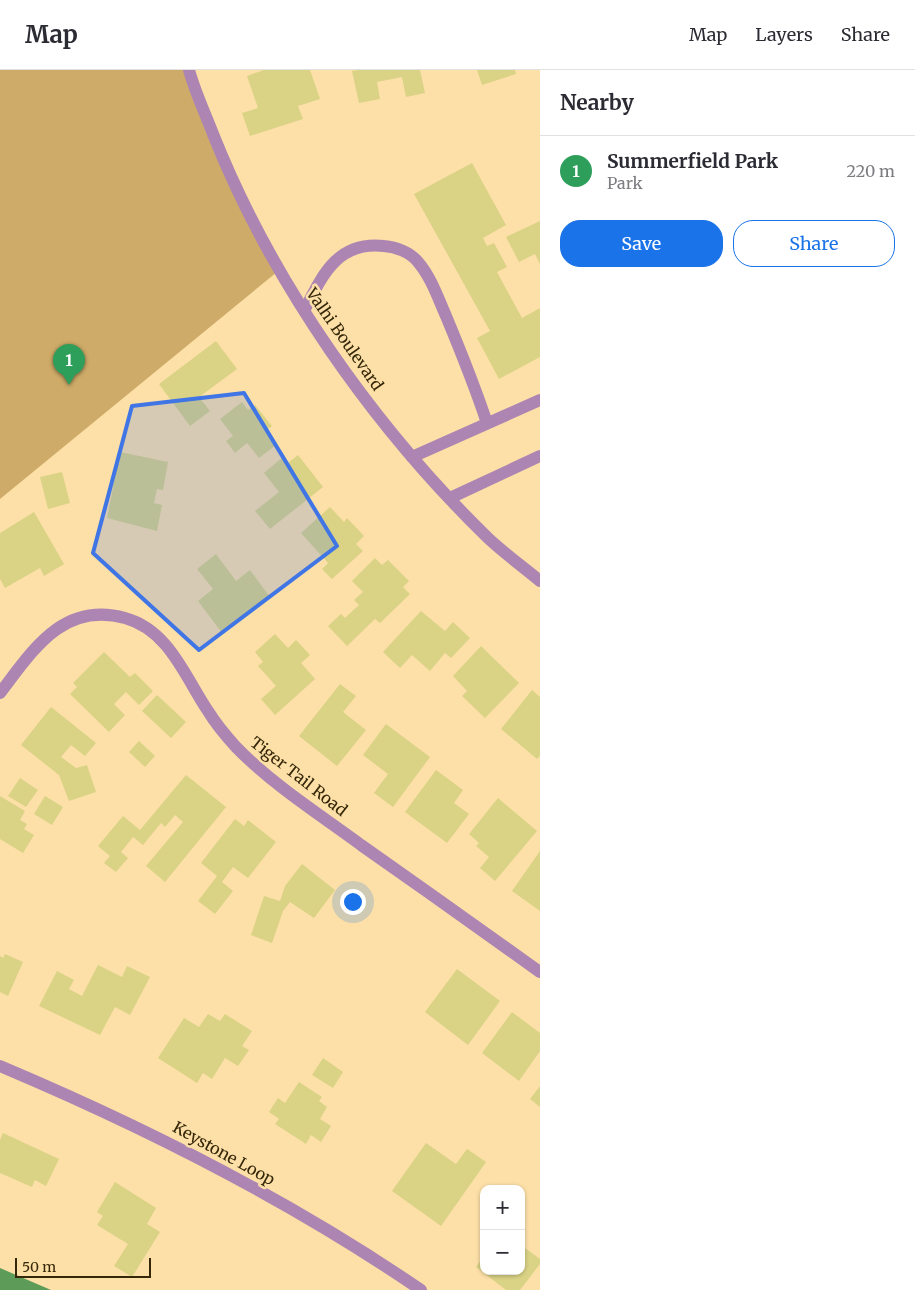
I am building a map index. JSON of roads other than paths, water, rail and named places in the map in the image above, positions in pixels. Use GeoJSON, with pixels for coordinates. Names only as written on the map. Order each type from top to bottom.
{"type":"FeatureCollection","features":[{"type":"Feature","properties":{"kind":"street","name":"Valhi Boulevard"},"geometry":{"type":"LineString","coordinates":[[189,70],[231,180],[280,271],[348,375],[412,457],[450,498],[489,538],[540,581]]}},
{"type":"Feature","properties":{"kind":"street"},"geometry":{"type":"LineString","coordinates":[[305,309],[324,273],[335,260],[352,249],[374,245],[396,247],[417,260],[426,273],[457,342],[471,375],[487,423]]}},
{"type":"Feature","properties":{"kind":"street"},"geometry":{"type":"LineString","coordinates":[[412,457],[540,400]]}},
{"type":"Feature","properties":{"kind":"street"},"geometry":{"type":"LineString","coordinates":[[450,498],[540,456]]}},
{"type":"Feature","properties":{"kind":"street","name":"Tiger Tail Road"},"geometry":{"type":"LineString","coordinates":[[0,693],[40,641],[71,619],[89,614],[106,614],[139,622],[162,640],[209,712],[249,760],[298,799],[540,972]]}},
{"type":"Feature","properties":{"kind":"street","name":"Keystone Loop"},"geometry":{"type":"LineString","coordinates":[[0,1066],[163,1139],[296,1211],[421,1290]]}},
{"type":"Feature","properties":{"kind":"place","name":"Summerfield Park"},"geometry":{"type":"Point","coordinates":[69,385]}}]}
